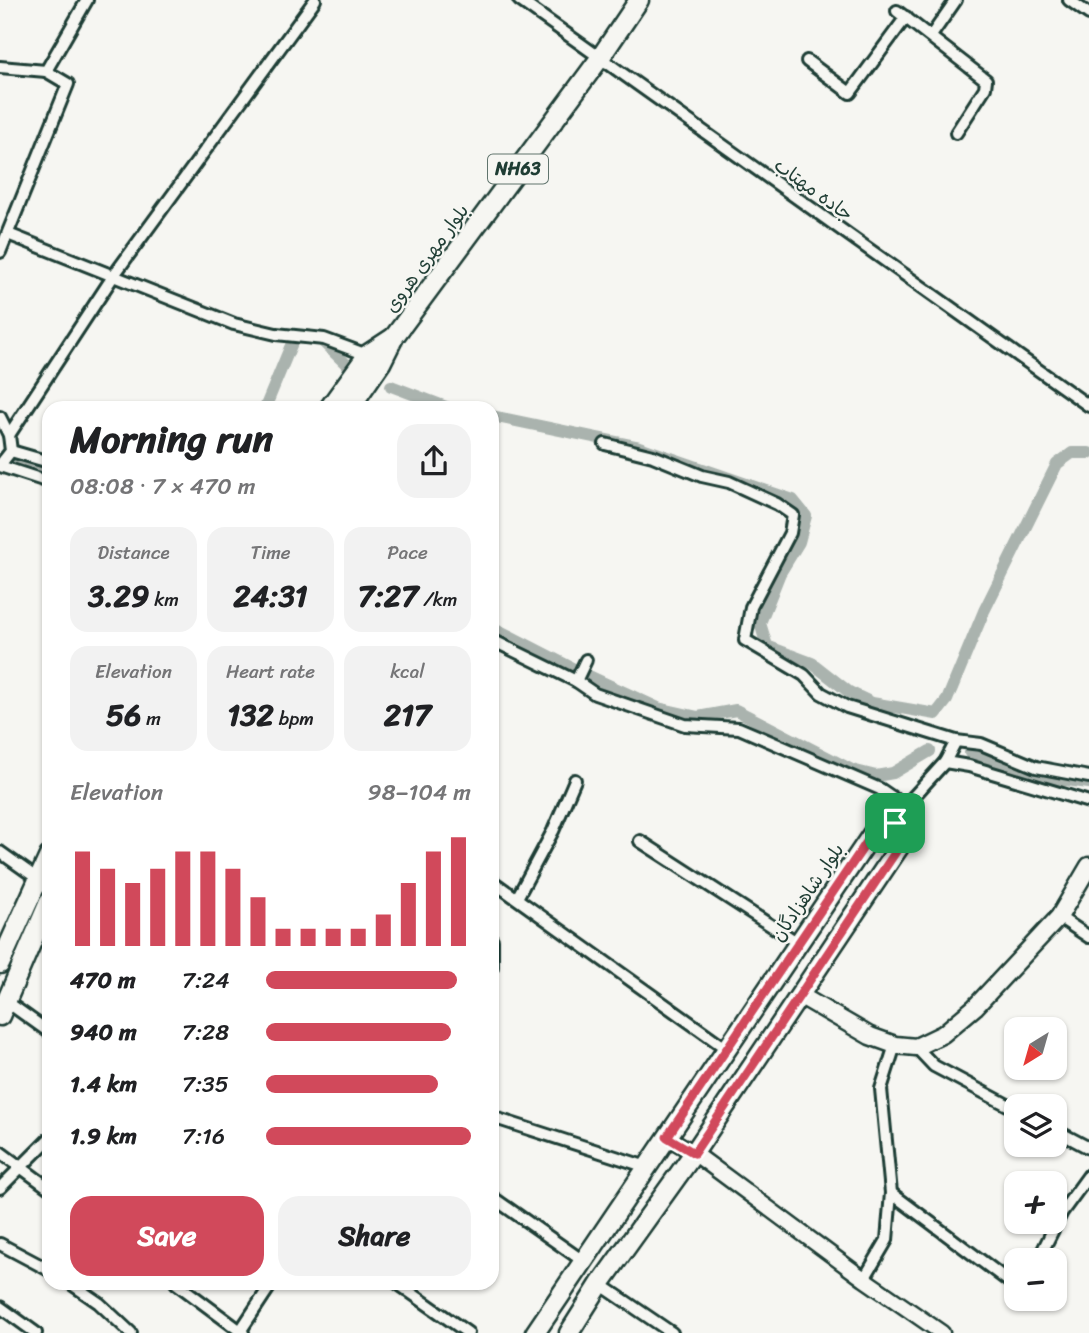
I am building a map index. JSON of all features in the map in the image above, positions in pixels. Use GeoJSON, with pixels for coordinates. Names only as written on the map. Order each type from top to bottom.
{"type":"FeatureCollection","features":[{"type":"Feature","properties":{"kind":"main road","name":"بلوار مهری هروی"},"geometry":{"type":"LineString","coordinates":[[335,401],[394,337],[600,58],[639,0]]}},
{"type":"Feature","properties":{"kind":"main road","name":"بلوار مهری هروی"},"geometry":{"type":"LineString","coordinates":[[353,401],[374,359]]}},
{"type":"Feature","properties":{"kind":"main road","name":"بلوار شاهزادگان"},"geometry":{"type":"LineString","coordinates":[[535,1333],[877,827],[886,821],[895,823]]}},
{"type":"Feature","properties":{"kind":"main road"},"geometry":{"type":"LineString","coordinates":[[569,1333],[600,1284],[694,1153],[801,996],[901,844],[902,831],[895,823]]}},
{"type":"Feature","properties":{"kind":"main road"},"geometry":{"type":"LineString","coordinates":[[801,996],[870,1036],[895,1045],[916,1047],[943,1034],[975,1007],[1059,917],[1089,866]]}},
{"type":"Feature","properties":{"kind":"main road"},"geometry":{"type":"LineString","coordinates":[[0,964],[42,871]]}},
{"type":"Feature","properties":{"kind":"main road"},"geometry":{"type":"LineString","coordinates":[[2,1005],[42,917]]}},
{"type":"Feature","properties":{"kind":"street"},"geometry":{"type":"LineString","coordinates":[[46,71],[86,0]]}},
{"type":"Feature","properties":{"kind":"street"},"geometry":{"type":"LineString","coordinates":[[9,435],[114,275],[315,0]]}},
{"type":"Feature","properties":{"kind":"street","name":"جاده مهتاب"},"geometry":{"type":"LineString","coordinates":[[519,0],[1089,407]]}},
{"type":"Feature","properties":{"kind":"street"},"geometry":{"type":"LineString","coordinates":[[931,36],[957,0]]}},
{"type":"Feature","properties":{"kind":"street"},"geometry":{"type":"LineString","coordinates":[[1069,0],[1089,14]]}},
{"type":"Feature","properties":{"kind":"street"},"geometry":{"type":"LineString","coordinates":[[807,61],[850,93],[902,14],[986,80],[985,88],[956,134]]}},
{"type":"Feature","properties":{"kind":"street"},"geometry":{"type":"LineString","coordinates":[[0,67],[46,71],[68,84],[0,252]]}},
{"type":"Feature","properties":{"kind":"street"},"geometry":{"type":"LineString","coordinates":[[8,234],[234,324],[276,334],[324,339],[374,359]]}},
{"type":"Feature","properties":{"kind":"street"},"geometry":{"type":"LineString","coordinates":[[0,417],[9,435],[10,451],[0,466],[42,480]]}},
{"type":"Feature","properties":{"kind":"street"},"geometry":{"type":"LineString","coordinates":[[606,444],[653,456],[702,477],[729,482],[777,504],[793,515],[790,533],[751,607],[745,640],[804,675],[821,692],[847,707],[956,741],[981,744],[1036,768],[1089,777]]}},
{"type":"Feature","properties":{"kind":"street"},"geometry":{"type":"LineString","coordinates":[[10,451],[42,460]]}},
{"type":"Feature","properties":{"kind":"street"},"geometry":{"type":"LineString","coordinates":[[499,643],[576,681],[595,694],[685,725],[739,728],[880,789],[905,806]]}},
{"type":"Feature","properties":{"kind":"street"},"geometry":{"type":"LineString","coordinates":[[576,681],[586,660]]}},
{"type":"Feature","properties":{"kind":"street"},"geometry":{"type":"LineString","coordinates":[[895,823],[905,806],[945,762],[956,741]]}},
{"type":"Feature","properties":{"kind":"street"},"geometry":{"type":"LineString","coordinates":[[945,762],[968,766],[1089,802]]}},
{"type":"Feature","properties":{"kind":"street"},"geometry":{"type":"LineString","coordinates":[[517,898],[553,831],[575,780]]}},
{"type":"Feature","properties":{"kind":"street"},"geometry":{"type":"LineString","coordinates":[[640,841],[798,943]]}},
{"type":"Feature","properties":{"kind":"street"},"geometry":{"type":"LineString","coordinates":[[0,852],[38,879]]}},
{"type":"Feature","properties":{"kind":"street"},"geometry":{"type":"LineString","coordinates":[[499,886],[727,1049]]}},
{"type":"Feature","properties":{"kind":"street"},"geometry":{"type":"LineString","coordinates":[[1059,917],[1089,937]]}},
{"type":"Feature","properties":{"kind":"street"},"geometry":{"type":"LineString","coordinates":[[2,1005],[42,1028]]}},
{"type":"Feature","properties":{"kind":"street"},"geometry":{"type":"LineString","coordinates":[[864,1279],[887,1240],[891,1194],[881,1089],[895,1045]]}},
{"type":"Feature","properties":{"kind":"street"},"geometry":{"type":"LineString","coordinates":[[916,1047],[934,1066],[1004,1103]]}},
{"type":"Feature","properties":{"kind":"street"},"geometry":{"type":"LineString","coordinates":[[499,1119],[647,1167]]}},
{"type":"Feature","properties":{"kind":"street"},"geometry":{"type":"LineString","coordinates":[[1067,1136],[1089,1148]]}},
{"type":"Feature","properties":{"kind":"street"},"geometry":{"type":"LineString","coordinates":[[667,1137],[694,1153],[864,1279],[942,1333]]}},
{"type":"Feature","properties":{"kind":"street"},"geometry":{"type":"LineString","coordinates":[[0,1188],[42,1146]]}},
{"type":"Feature","properties":{"kind":"street"},"geometry":{"type":"LineString","coordinates":[[0,1152],[42,1183]]}},
{"type":"Feature","properties":{"kind":"street"},"geometry":{"type":"LineString","coordinates":[[1044,1248],[1062,1212],[1089,1175]]}},
{"type":"Feature","properties":{"kind":"street"},"geometry":{"type":"LineString","coordinates":[[891,1194],[1004,1278]]}},
{"type":"Feature","properties":{"kind":"street"},"geometry":{"type":"LineString","coordinates":[[499,1202],[583,1261]]}},
{"type":"Feature","properties":{"kind":"street"},"geometry":{"type":"LineString","coordinates":[[0,1244],[42,1266]]}},
{"type":"Feature","properties":{"kind":"street"},"geometry":{"type":"LineString","coordinates":[[600,1284],[672,1333]]}},
{"type":"Feature","properties":{"kind":"street"},"geometry":{"type":"LineString","coordinates":[[81,1290],[131,1333]]}},
{"type":"Feature","properties":{"kind":"street"},"geometry":{"type":"LineString","coordinates":[[185,1290],[241,1332],[268,1290]]}},
{"type":"Feature","properties":{"kind":"street"},"geometry":{"type":"LineString","coordinates":[[407,1290],[468,1333]]}},
{"type":"Feature","properties":{"kind":"street"},"geometry":{"type":"LineString","coordinates":[[0,1307],[36,1333]]}},
{"type":"Feature","properties":{"kind":"waterway"},"geometry":{"type":"LineString","coordinates":[[268,401],[294,338],[321,340],[345,363]]}},
{"type":"Feature","properties":{"kind":"waterway"},"geometry":{"type":"LineString","coordinates":[[391,386],[431,401]]}},
{"type":"Feature","properties":{"kind":"waterway"},"geometry":{"type":"LineString","coordinates":[[499,417],[636,446],[793,500],[806,516],[799,542],[780,573],[760,623],[767,646],[812,663],[849,692],[872,703],[936,714],[947,700],[984,611],[1057,464],[1072,453],[1089,453]]}},
{"type":"Feature","properties":{"kind":"waterway"},"geometry":{"type":"LineString","coordinates":[[0,459],[16,467],[42,471]]}},
{"type":"Feature","properties":{"kind":"waterway"},"geometry":{"type":"LineString","coordinates":[[499,631],[658,708],[698,717],[736,710],[852,770],[876,776],[893,773],[930,751]]}},
{"type":"Feature","properties":{"kind":"waterway"},"geometry":{"type":"LineString","coordinates":[[970,753],[984,756],[1044,781],[1089,783]]}},
{"type":"Feature","properties":{"kind":"route"},"geometry":{"type":"LineString","coordinates":[[886,821],[895,823],[902,831],[901,844],[694,1153],[667,1137],[877,827],[886,821]]}}]}
